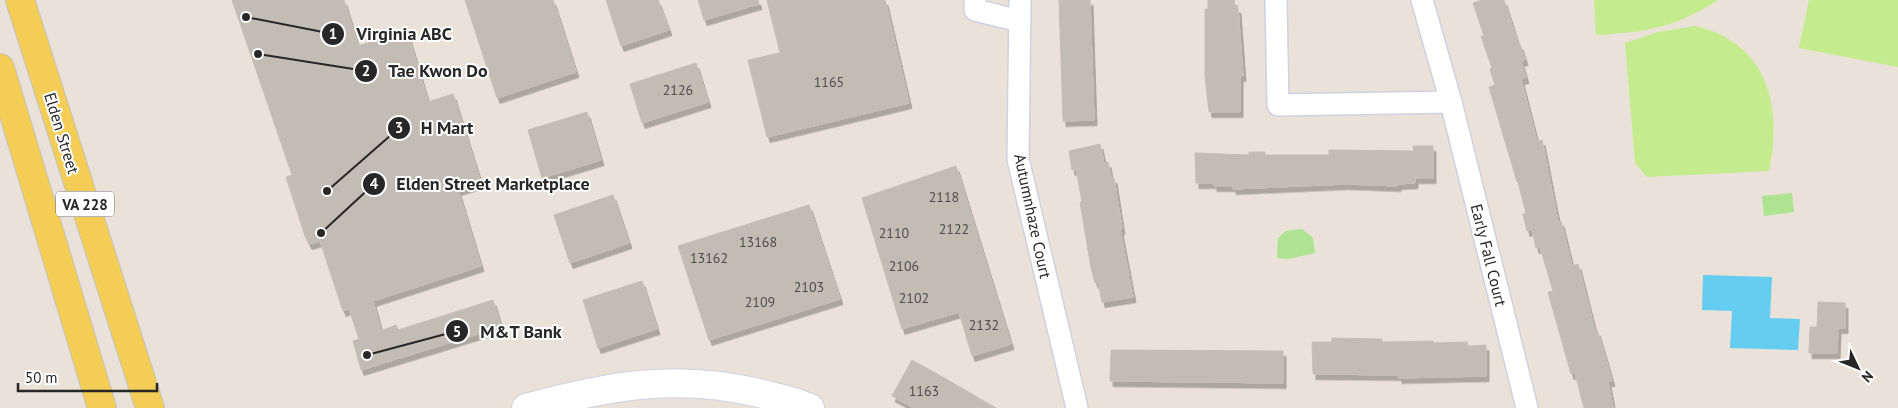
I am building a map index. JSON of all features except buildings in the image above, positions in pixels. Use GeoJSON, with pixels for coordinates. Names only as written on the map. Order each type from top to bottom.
{"type":"FeatureCollection","features":[{"type":"Feature","properties":{"kind":"main road","name":"Elden Street"},"geometry":{"type":"LineString","coordinates":[[20,0],[150,408]]}},
{"type":"Feature","properties":{"kind":"main road","name":"VA 228"},"geometry":{"type":"LineString","coordinates":[[0,68],[102,408]]}},
{"type":"Feature","properties":{"kind":"main road"},"geometry":{"type":"LineString","coordinates":[[526,408],[605,388],[639,383],[672,382],[742,389],[810,408]]}},
{"type":"Feature","properties":{"kind":"street"},"geometry":{"type":"LineString","coordinates":[[975,0],[975,10],[1020,21]]}},
{"type":"Feature","properties":{"kind":"street","name":"Autumnhaze Court"},"geometry":{"type":"LineString","coordinates":[[1020,0],[1018,159],[1077,408]]}},
{"type":"Feature","properties":{"kind":"street"},"geometry":{"type":"LineString","coordinates":[[1276,0],[1278,106],[1450,102]]}},
{"type":"Feature","properties":{"kind":"street","name":"Early Fall Court"},"geometry":{"type":"LineString","coordinates":[[1422,0],[1528,408]]}},
{"type":"Feature","properties":{"kind":"green space"},"geometry":{"type":"Polygon","coordinates":[[[1594,0],[1718,0],[1674,23],[1645,30],[1596,35],[1594,0]]]}},
{"type":"Feature","properties":{"kind":"green space"},"geometry":{"type":"Polygon","coordinates":[[[1809,0],[1898,0],[1898,67],[1799,48],[1809,0]]]}},
{"type":"Feature","properties":{"kind":"green space"},"geometry":{"type":"Polygon","coordinates":[[[1695,26],[1719,34],[1739,46],[1754,62],[1764,80],[1771,101],[1773,123],[1773,147],[1769,171],[1647,177],[1635,163],[1625,43],[1658,32],[1695,26]]]}},
{"type":"Feature","properties":{"kind":"green space"},"geometry":{"type":"Polygon","coordinates":[[[1792,193],[1794,212],[1764,216],[1762,196],[1792,193]]]}},
{"type":"Feature","properties":{"kind":"green space"},"geometry":{"type":"Polygon","coordinates":[[[1302,229],[1313,238],[1315,253],[1288,259],[1277,258],[1278,238],[1286,231],[1302,229]]]}},
{"type":"Feature","properties":{"kind":"water"},"geometry":{"type":"Polygon","coordinates":[[[1703,275],[1772,277],[1770,318],[1800,319],[1798,350],[1730,348],[1732,311],[1702,310],[1703,275]]]}},
{"type":"Feature","properties":{"kind":"place","name":"Virginia ABC"},"geometry":{"type":"Point","coordinates":[246,17]}},
{"type":"Feature","properties":{"kind":"place","name":"Tae Kwon Do"},"geometry":{"type":"Point","coordinates":[258,54]}},
{"type":"Feature","properties":{"kind":"place","name":"H Mart"},"geometry":{"type":"Point","coordinates":[327,191]}},
{"type":"Feature","properties":{"kind":"place","name":"Elden Street Marketplace"},"geometry":{"type":"Point","coordinates":[321,233]}},
{"type":"Feature","properties":{"kind":"place","name":"M&T Bank"},"geometry":{"type":"Point","coordinates":[367,355]}}]}
